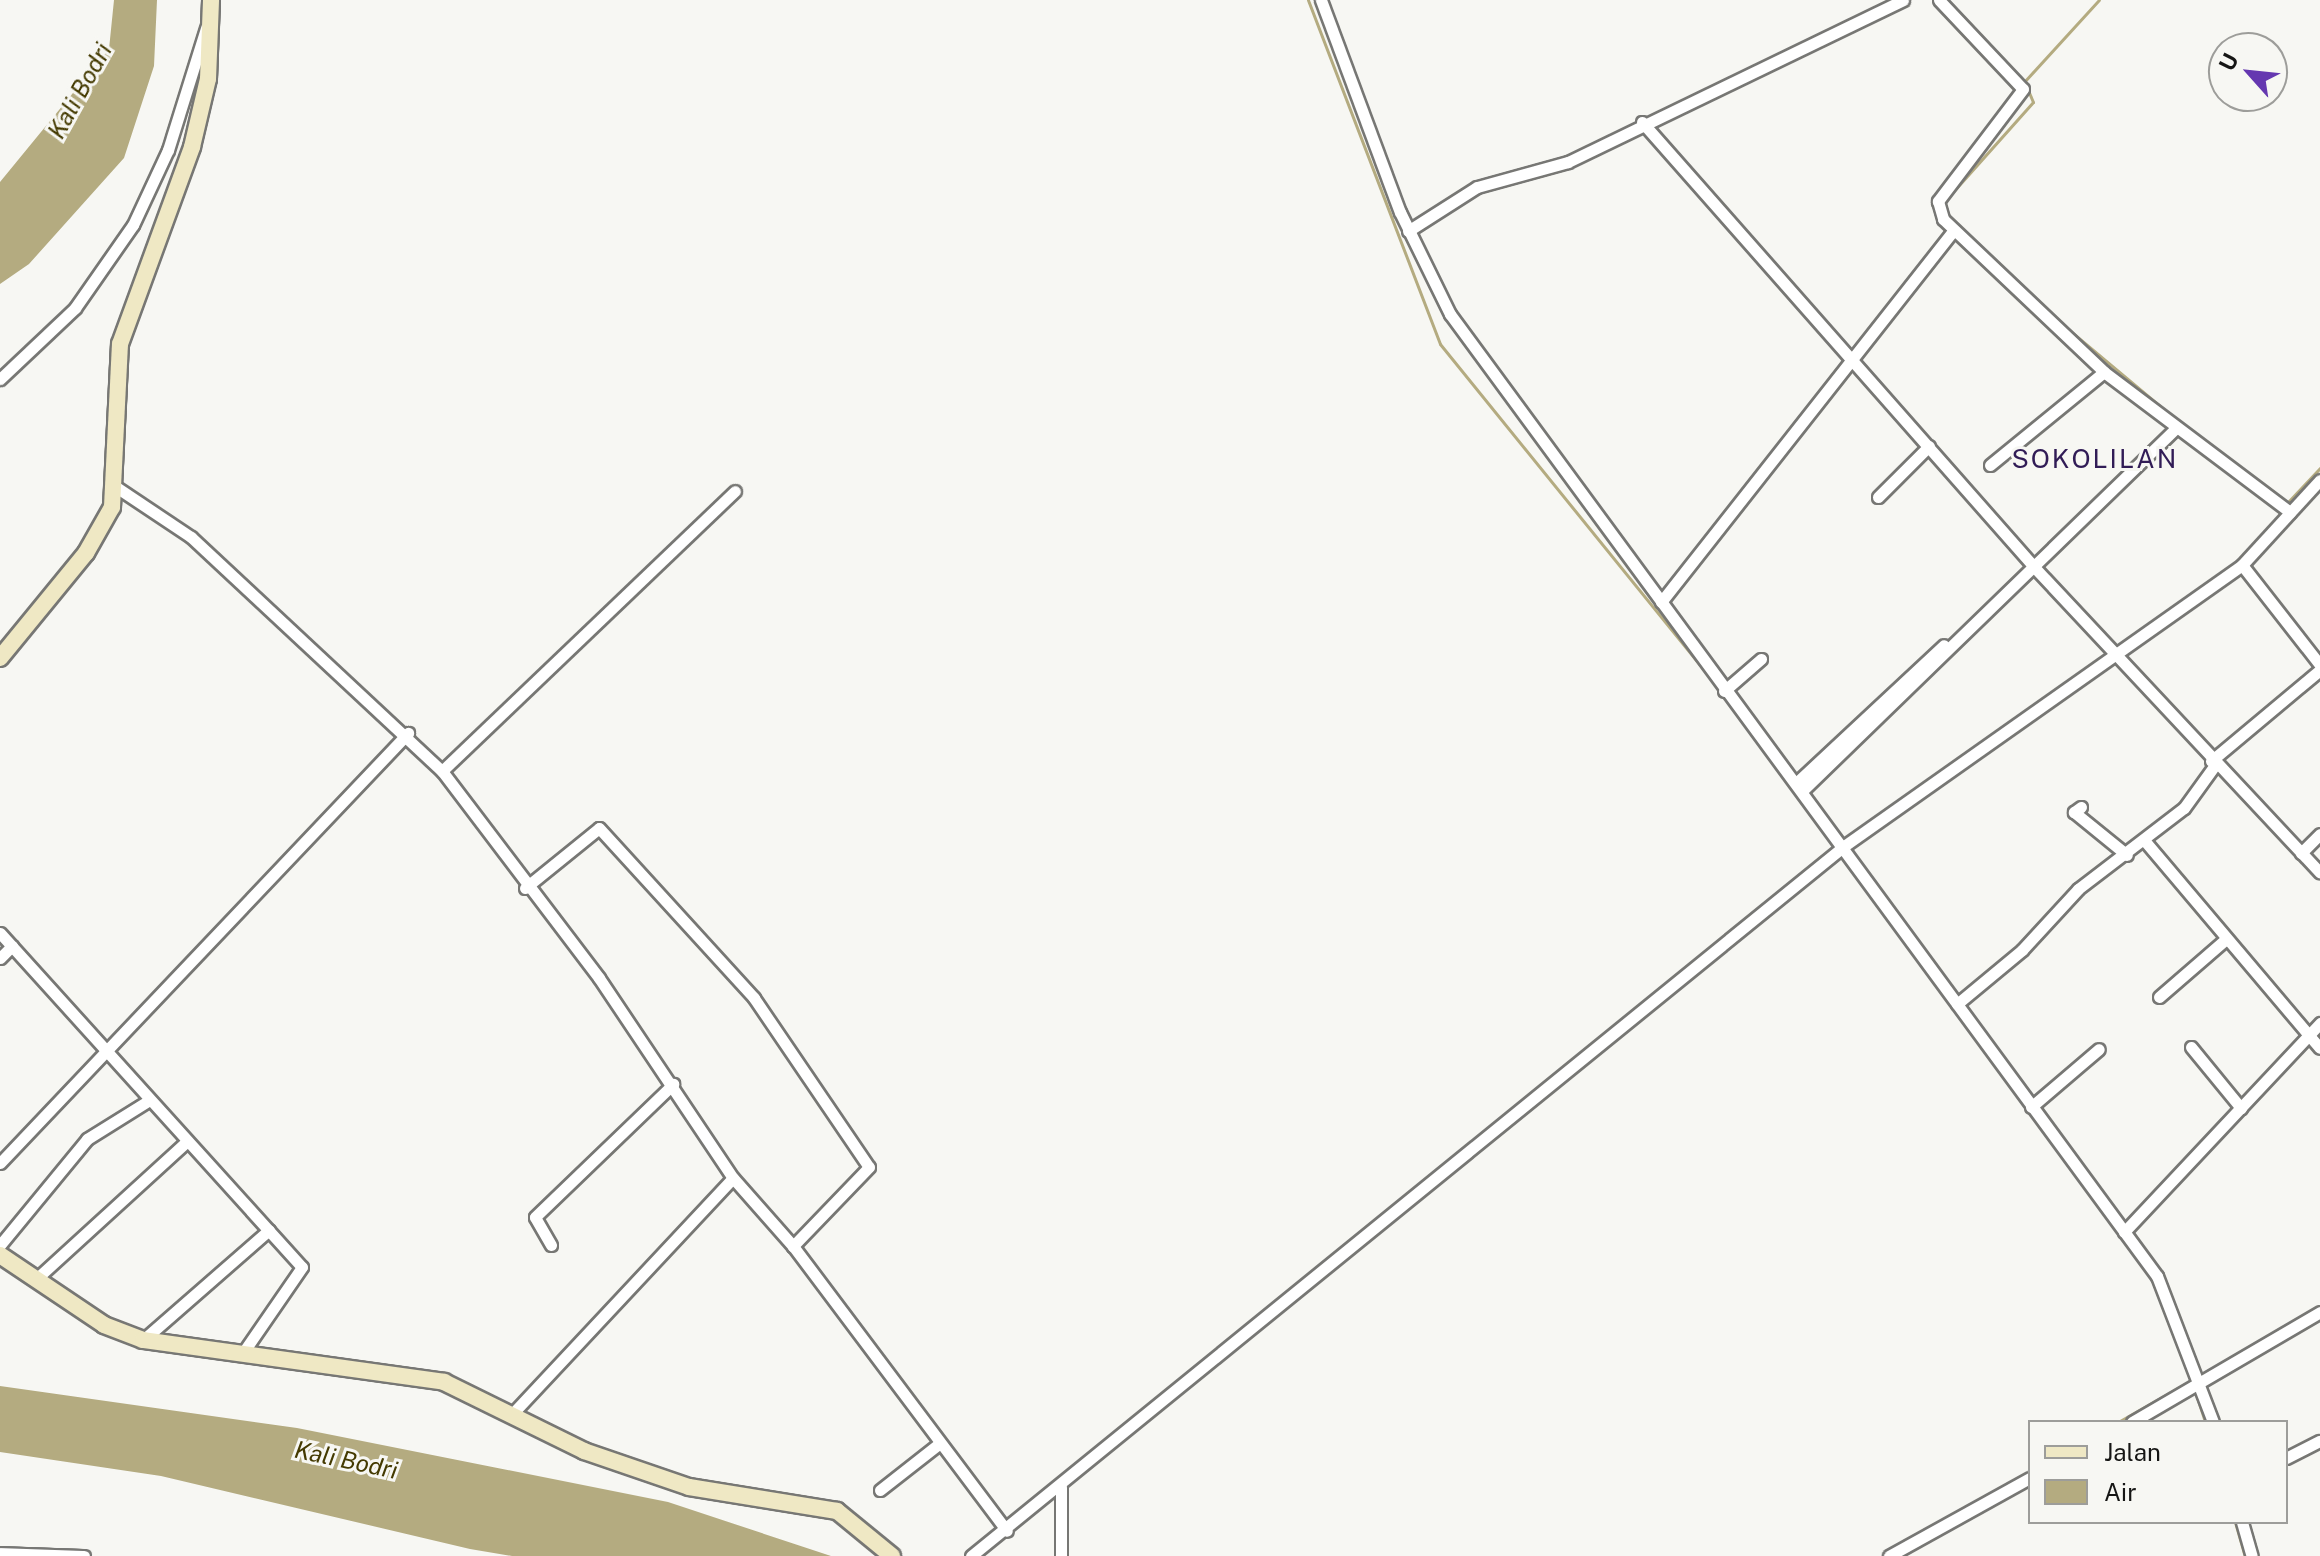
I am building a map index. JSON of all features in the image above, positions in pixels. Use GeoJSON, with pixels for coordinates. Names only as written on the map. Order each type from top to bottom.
{"type":"FeatureCollection","features":[{"type":"Feature","properties":{"kind":"street"},"geometry":{"type":"LineString","coordinates":[[1321,0],[1408,231],[1485,370],[1799,787],[1835,855],[1957,1004],[2157,1276],[2212,1420]]}},
{"type":"Feature","properties":{"kind":"street"},"geometry":{"type":"LineString","coordinates":[[1408,231],[1477,187],[1568,162],[1642,122],[1903,0]]}},
{"type":"Feature","properties":{"kind":"street"},"geometry":{"type":"LineString","coordinates":[[1939,0],[2023,89],[1938,201],[1953,231],[2104,372],[2290,512]]}},
{"type":"Feature","properties":{"kind":"street"},"geometry":{"type":"LineString","coordinates":[[0,379],[75,308],[133,225],[168,150],[212,4]]}},
{"type":"Feature","properties":{"kind":"street"},"geometry":{"type":"LineString","coordinates":[[0,658],[86,553],[116,487],[120,344],[192,147],[212,4]]}},
{"type":"Feature","properties":{"kind":"street"},"geometry":{"type":"LineString","coordinates":[[1642,122],[1852,353],[2033,566],[2213,763],[2320,873]]}},
{"type":"Feature","properties":{"kind":"street"},"geometry":{"type":"LineString","coordinates":[[1661,602],[1852,353],[1953,231]]}},
{"type":"Feature","properties":{"kind":"street"},"geometry":{"type":"LineString","coordinates":[[1990,465],[2104,372]]}},
{"type":"Feature","properties":{"kind":"street"},"geometry":{"type":"LineString","coordinates":[[1799,787],[2033,566],[2173,426]]}},
{"type":"Feature","properties":{"kind":"street"},"geometry":{"type":"LineString","coordinates":[[1878,497],[1929,446]]}},
{"type":"Feature","properties":{"kind":"street"},"geometry":{"type":"LineString","coordinates":[[971,1556],[1007,1531],[1835,855],[2117,659],[2242,565],[2320,480]]}},
{"type":"Feature","properties":{"kind":"street"},"geometry":{"type":"LineString","coordinates":[[116,487],[173,521],[408,733],[442,771],[525,888],[673,1084],[733,1178],[793,1246],[1007,1531]]}},
{"type":"Feature","properties":{"kind":"street"},"geometry":{"type":"LineString","coordinates":[[442,771],[735,491]]}},
{"type":"Feature","properties":{"kind":"street"},"geometry":{"type":"LineString","coordinates":[[1957,1004],[2022,950],[2078,889],[2127,855],[2184,808],[2213,763],[2320,667],[2242,565]]}},
{"type":"Feature","properties":{"kind":"street"},"geometry":{"type":"LineString","coordinates":[[1724,691],[1761,659]]}},
{"type":"Feature","properties":{"kind":"street"},"geometry":{"type":"LineString","coordinates":[[0,1163],[408,733]]}},
{"type":"Feature","properties":{"kind":"street"},"geometry":{"type":"LineString","coordinates":[[2081,807],[2074,812],[2127,855]]}},
{"type":"Feature","properties":{"kind":"street"},"geometry":{"type":"LineString","coordinates":[[525,888],[599,828],[754,998],[869,1167],[793,1246]]}},
{"type":"Feature","properties":{"kind":"street"},"geometry":{"type":"LineString","coordinates":[[2301,853],[2320,834]]}},
{"type":"Feature","properties":{"kind":"street"},"geometry":{"type":"LineString","coordinates":[[2144,840],[2320,1048]]}},
{"type":"Feature","properties":{"kind":"street"},"geometry":{"type":"LineString","coordinates":[[0,933],[148,1101],[269,1230],[302,1271],[242,1354]]}},
{"type":"Feature","properties":{"kind":"street"},"geometry":{"type":"LineString","coordinates":[[2159,997],[2226,939]]}},
{"type":"Feature","properties":{"kind":"street"},"geometry":{"type":"LineString","coordinates":[[0,958],[12,946]]}},
{"type":"Feature","properties":{"kind":"street"},"geometry":{"type":"LineString","coordinates":[[2124,1232],[2320,1023]]}},
{"type":"Feature","properties":{"kind":"street"},"geometry":{"type":"LineString","coordinates":[[2191,1047],[2241,1108]]}},
{"type":"Feature","properties":{"kind":"street"},"geometry":{"type":"LineString","coordinates":[[2031,1107],[2099,1049]]}},
{"type":"Feature","properties":{"kind":"street"},"geometry":{"type":"LineString","coordinates":[[551,1245],[535,1217],[673,1084]]}},
{"type":"Feature","properties":{"kind":"street"},"geometry":{"type":"LineString","coordinates":[[0,1245],[87,1139],[148,1101]]}},
{"type":"Feature","properties":{"kind":"street"},"geometry":{"type":"LineString","coordinates":[[35,1280],[187,1141]]}},
{"type":"Feature","properties":{"kind":"street"},"geometry":{"type":"LineString","coordinates":[[514,1412],[733,1178]]}},
{"type":"Feature","properties":{"kind":"street"},"geometry":{"type":"LineString","coordinates":[[143,1340],[269,1230]]}},
{"type":"Feature","properties":{"kind":"street"},"geometry":{"type":"LineString","coordinates":[[0,1255],[104,1325],[143,1340],[407,1371],[514,1412],[584,1451],[689,1487],[837,1511],[892,1556]]}},
{"type":"Feature","properties":{"kind":"street"},"geometry":{"type":"LineString","coordinates":[[2136,1420],[2198,1388],[2320,1312]]}},
{"type":"Feature","properties":{"kind":"street"},"geometry":{"type":"LineString","coordinates":[[2288,1457],[2320,1441]]}},
{"type":"Feature","properties":{"kind":"street"},"geometry":{"type":"LineString","coordinates":[[880,1490],[940,1443]]}},
{"type":"Feature","properties":{"kind":"street"},"geometry":{"type":"LineString","coordinates":[[1889,1556],[2028,1479]]}},
{"type":"Feature","properties":{"kind":"street"},"geometry":{"type":"LineString","coordinates":[[1061,1487],[1061,1556]]}},
{"type":"Feature","properties":{"kind":"street"},"geometry":{"type":"LineString","coordinates":[[2243,1524],[2252,1556]]}},
{"type":"Feature","properties":{"kind":"street"},"geometry":{"type":"LineString","coordinates":[[0,1553],[84,1556]]}},
{"type":"Feature","properties":{"kind":"water","name":"Kali Bodri"},"geometry":{"type":"Polygon","coordinates":[[[114,0],[157,0],[154,66],[124,158],[29,264],[0,284],[0,182],[109,49],[114,0]]]}},
{"type":"Feature","properties":{"kind":"water","name":"Kali Bodri"},"geometry":{"type":"Polygon","coordinates":[[[0,1386],[297,1428],[668,1502],[831,1556],[512,1556],[470,1549],[161,1476],[0,1452],[0,1386]]]}},
{"type":"Feature","properties":{"kind":"waterway"},"geometry":{"type":"LineString","coordinates":[[1308,0],[1440,344],[1715,684]]}},
{"type":"Feature","properties":{"kind":"waterway"},"geometry":{"type":"LineString","coordinates":[[2024,82],[2099,0]]}},
{"type":"Feature","properties":{"kind":"waterway"},"geometry":{"type":"LineString","coordinates":[[2011,68],[2025,83]]}},
{"type":"Feature","properties":{"kind":"waterway"},"geometry":{"type":"LineString","coordinates":[[1943,203],[2033,102],[2028,90]]}},
{"type":"Feature","properties":{"kind":"waterway"},"geometry":{"type":"LineString","coordinates":[[2057,320],[2172,416]]}},
{"type":"Feature","properties":{"kind":"waterway"},"geometry":{"type":"LineString","coordinates":[[2178,421],[2202,439]]}},
{"type":"Feature","properties":{"kind":"waterway"},"geometry":{"type":"LineString","coordinates":[[2287,503],[2320,468]]}},
{"type":"Feature","properties":{"kind":"waterway"},"geometry":{"type":"LineString","coordinates":[[2122,1420],[2192,1380]]}},
{"type":"Feature","properties":{"kind":"waterway"},"geometry":{"type":"LineString","coordinates":[[2195,1391],[2204,1420]]}},
{"type":"Feature","properties":{"kind":"waterway"},"geometry":{"type":"LineString","coordinates":[[2236,1524],[2245,1556]]}},
{"type":"Feature","properties":{"kind":"district","name":"SOKOLILAN"},"geometry":{"type":"Point","coordinates":[2095,459]}}]}
